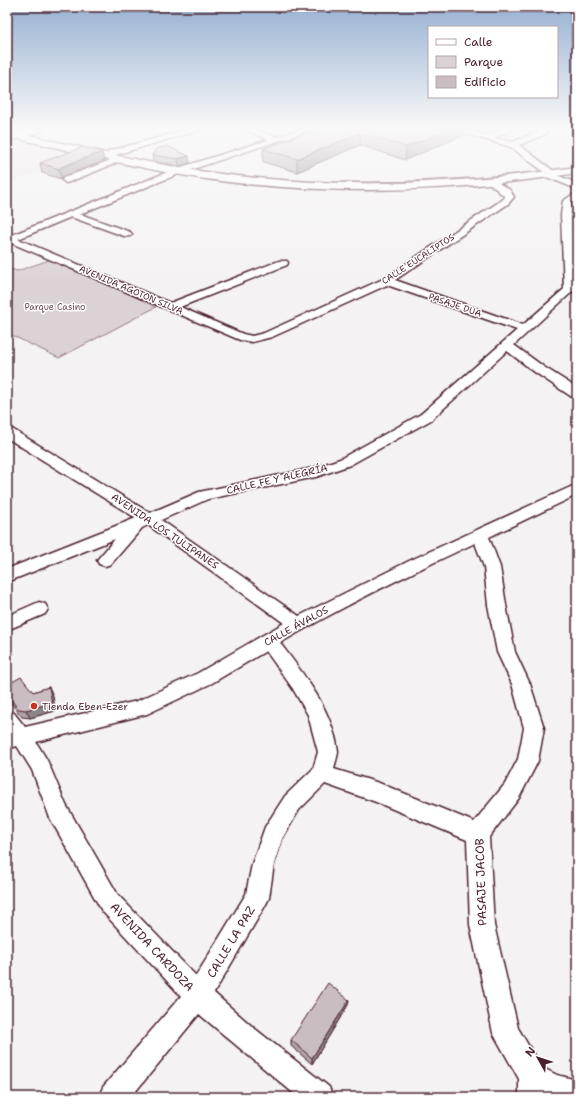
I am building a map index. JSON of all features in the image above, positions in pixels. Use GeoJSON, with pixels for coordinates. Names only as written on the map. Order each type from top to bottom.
{"type":"FeatureCollection","features":[{"type":"Feature","properties":{"kind":"main road"},"geometry":{"type":"LineString","coordinates":[[248,181],[333,187],[406,187],[503,181]]}},
{"type":"Feature","properties":{"kind":"street"},"geometry":{"type":"LineString","coordinates":[[8,240],[155,181]]}},
{"type":"Feature","properties":{"kind":"street"},"geometry":{"type":"LineString","coordinates":[[565,181],[577,186]]}},
{"type":"Feature","properties":{"kind":"street","name":"CALLE EUCALIPTOS"},"geometry":{"type":"LineString","coordinates":[[252,339],[268,335],[387,281],[505,202],[510,197],[507,192],[492,182]]}},
{"type":"Feature","properties":{"kind":"street","name":"CALLE FE Y ALEGRÍA"},"geometry":{"type":"LineString","coordinates":[[7,576],[204,495],[316,472],[345,462],[426,417],[508,346],[524,329],[573,291],[566,215],[567,201],[577,195]]}},
{"type":"Feature","properties":{"kind":"street"},"geometry":{"type":"LineString","coordinates":[[71,214],[127,234]]}},
{"type":"Feature","properties":{"kind":"street"},"geometry":{"type":"LineString","coordinates":[[566,215],[577,216]]}},
{"type":"Feature","properties":{"kind":"street","name":"AVENIDA AGOTON SILVA"},"geometry":{"type":"LineString","coordinates":[[8,240],[240,337],[252,339]]}},
{"type":"Feature","properties":{"kind":"street"},"geometry":{"type":"LineString","coordinates":[[171,307],[283,263]]}},
{"type":"Feature","properties":{"kind":"street","name":"PASAJE DUA"},"geometry":{"type":"LineString","coordinates":[[387,281],[524,329]]}},
{"type":"Feature","properties":{"kind":"street"},"geometry":{"type":"LineString","coordinates":[[508,346],[540,370],[577,394]]}},
{"type":"Feature","properties":{"kind":"street","name":"AVENIDA LOS TULIPANES"},"geometry":{"type":"LineString","coordinates":[[7,432],[298,624]]}},
{"type":"Feature","properties":{"kind":"street","name":"CALLE ÁVALOS"},"geometry":{"type":"LineString","coordinates":[[14,738],[140,708],[205,678],[298,624],[480,534],[577,489]]}},
{"type":"Feature","properties":{"kind":"street"},"geometry":{"type":"LineString","coordinates":[[105,560],[143,521]]}},
{"type":"Feature","properties":{"kind":"street","name":"PASAJE JACOB"},"geometry":{"type":"LineString","coordinates":[[480,534],[492,567],[497,606],[506,652],[521,684],[534,728],[528,761],[512,791],[478,834],[482,925],[496,991],[506,1033],[532,1086]]}},
{"type":"Feature","properties":{"kind":"street"},"geometry":{"type":"LineString","coordinates":[[7,623],[39,608]]}},
{"type":"Feature","properties":{"kind":"street"},"geometry":{"type":"LineString","coordinates":[[268,641],[300,684],[317,713],[328,752],[330,777],[379,793],[478,834]]}},
{"type":"Feature","properties":{"kind":"street","name":"AVENIDA CARDOZA"},"geometry":{"type":"LineString","coordinates":[[7,719],[14,738],[40,766],[58,811],[110,903],[198,996],[318,1097]]}},
{"type":"Feature","properties":{"kind":"street","name":"CALLE LA PAZ"},"geometry":{"type":"LineString","coordinates":[[113,1097],[198,996],[257,898],[263,864],[273,834],[292,803],[330,777]]}},
{"type":"Feature","properties":{"kind":"street"},"geometry":{"type":"LineString","coordinates":[[532,1086],[553,1087],[577,1094]]}},
{"type":"Feature","properties":{"kind":"green space","name":"Parque Casino"},"geometry":{"type":"Polygon","coordinates":[[[55,258],[156,307],[59,358],[7,333],[7,268],[17,271],[55,258]]]}},
{"type":"Feature","properties":{"kind":"building","name":"Tienda Eben-Ezer"},"geometry":{"type":"Polygon","coordinates":[[[21,677],[33,692],[49,687],[52,703],[26,710],[18,709],[7,694],[7,685],[21,677]]]}},
{"type":"Feature","properties":{"kind":"building"},"geometry":{"type":"Polygon","coordinates":[[[328,983],[349,1000],[312,1058],[291,1040],[328,983]]]}},
{"type":"Feature","properties":{"kind":"place","name":"Tienda Eben-Ezer"},"geometry":{"type":"Point","coordinates":[34,706]}}]}
